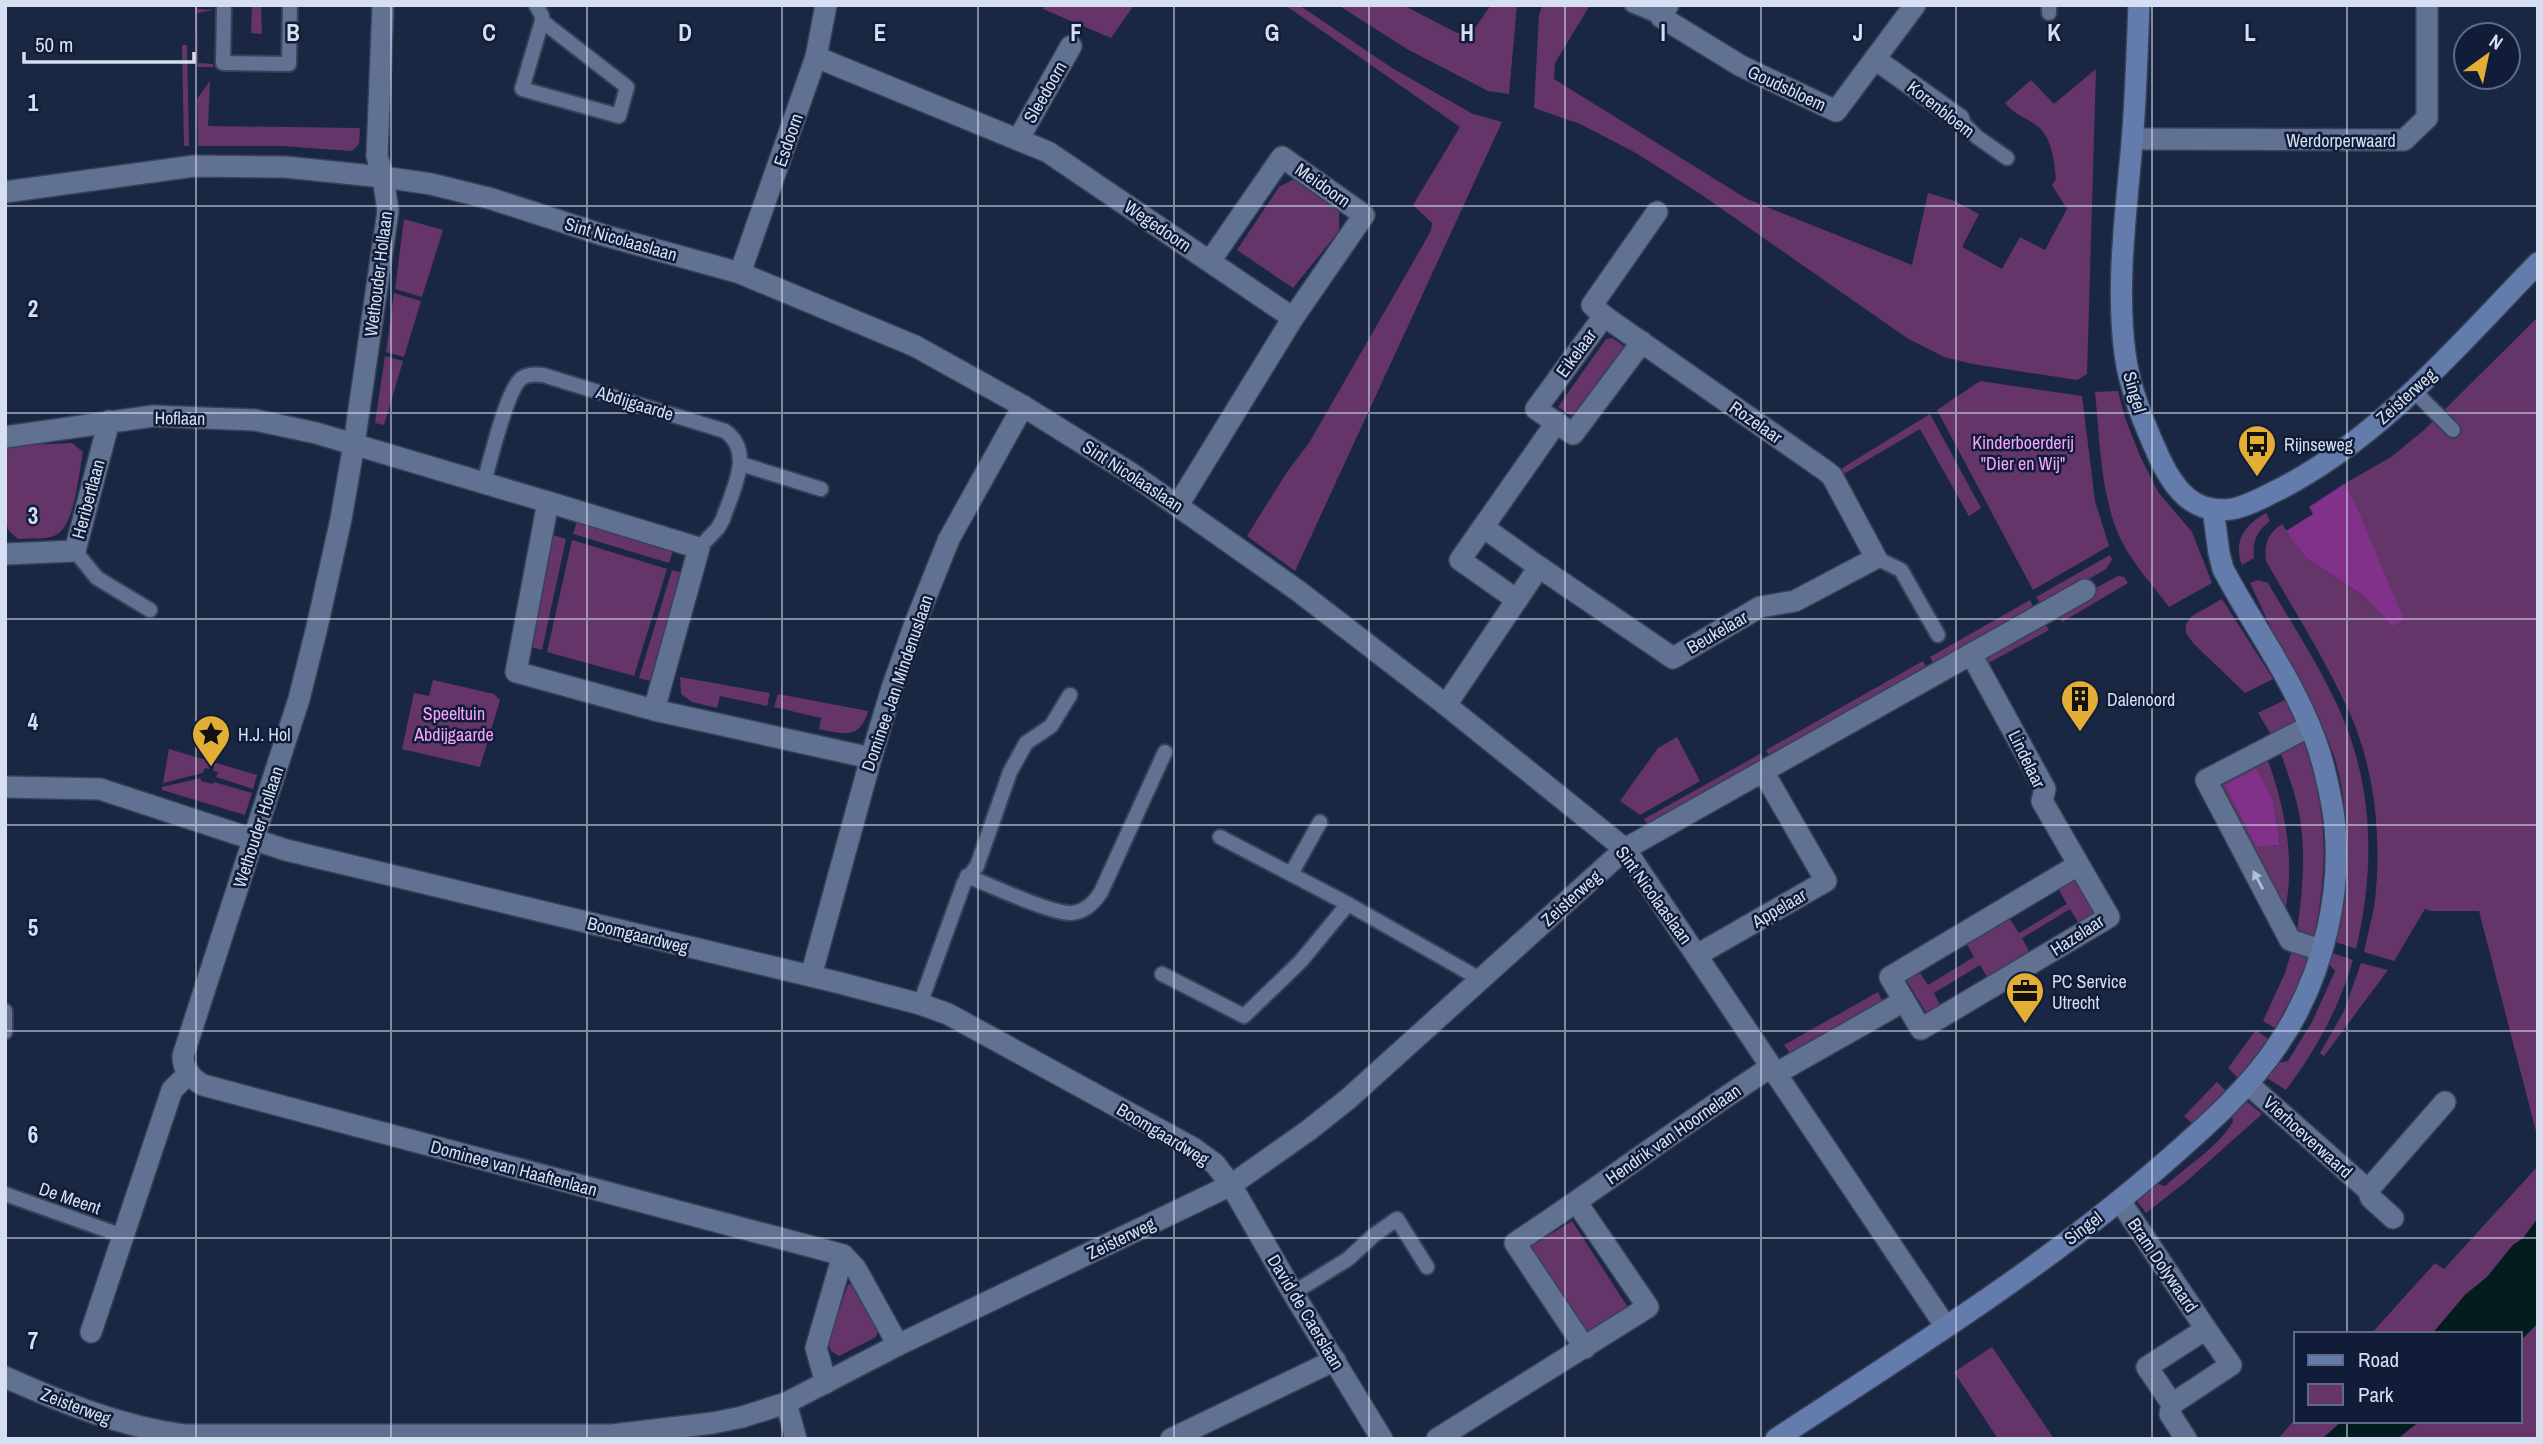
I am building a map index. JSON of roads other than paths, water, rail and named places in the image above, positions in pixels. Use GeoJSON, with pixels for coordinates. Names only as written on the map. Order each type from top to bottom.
{"type":"FeatureCollection","features":[{"type":"Feature","properties":{"kind":"street","name":"Wethouder Hollaan"},"geometry":{"type":"LineString","coordinates":[[189,1073],[183,1056],[255,840],[308,663],[341,519],[388,211],[377,156],[383,5]]}},
{"type":"Feature","properties":{"kind":"street","name":"Esdoorn"},"geometry":{"type":"LineString","coordinates":[[740,273],[816,57],[826,5]]}},
{"type":"Feature","properties":{"kind":"street","name":"Goudsbloem"},"geometry":{"type":"LineString","coordinates":[[1664,11],[1741,66],[1836,111],[1915,5]]}},
{"type":"Feature","properties":{"kind":"street","name":"Singel"},"geometry":{"type":"LineString","coordinates":[[1776,1439],[1946,1327],[2120,1201],[2198,1133],[2248,1084],[2280,1042],[2312,978],[2320,950],[2337,867],[2333,807],[2324,767],[2310,726],[2223,569],[2213,509],[2187,499],[2169,475],[2141,414],[2125,356],[2122,318],[2123,266],[2133,139],[2139,5]]}},
{"type":"Feature","properties":{"kind":"street","name":"Werdorperwaard"},"geometry":{"type":"LineString","coordinates":[[2133,139],[2404,140],[2427,118],[2427,5]]}},
{"type":"Feature","properties":{"kind":"street","name":"Sleedoorn"},"geometry":{"type":"LineString","coordinates":[[1018,138],[1071,46]]}},
{"type":"Feature","properties":{"kind":"street","name":"Wegedoorn"},"geometry":{"type":"LineString","coordinates":[[816,57],[1048,152],[1293,318]]}},
{"type":"Feature","properties":{"kind":"street","name":"Korenbloem"},"geometry":{"type":"LineString","coordinates":[[1875,59],[1959,119]]}},
{"type":"Feature","properties":{"kind":"street","name":"Meidoorn"},"geometry":{"type":"LineString","coordinates":[[1210,261],[1282,157],[1364,215],[1293,318]]}},
{"type":"Feature","properties":{"kind":"street","name":"Sint Nicolaaslaan"},"geometry":{"type":"LineString","coordinates":[[5,192],[194,166],[285,167],[421,182],[492,200],[603,235],[740,273],[902,340],[1023,407],[1178,505],[1297,590],[1625,849],[1946,1327]]}},
{"type":"Feature","properties":{"kind":"street","name":"Eikelaar"},"geometry":{"type":"LineString","coordinates":[[1556,423],[1536,409],[1604,316],[1591,305],[1657,212]]}},
{"type":"Feature","properties":{"kind":"street","name":"Zeisterweg"},"geometry":{"type":"LineString","coordinates":[[2213,509],[2231,509],[2250,504],[2316,470],[2414,391],[2538,263]]}},
{"type":"Feature","properties":{"kind":"street","name":"Rozelaar"},"geometry":{"type":"LineString","coordinates":[[1604,316],[1832,476],[1873,560]]}},
{"type":"Feature","properties":{"kind":"street"},"geometry":{"type":"LineString","coordinates":[[1178,505],[1293,318]]}},
{"type":"Feature","properties":{"kind":"street"},"geometry":{"type":"LineString","coordinates":[[1517,600],[1460,560],[1556,423],[1573,434],[1642,342]]}},
{"type":"Feature","properties":{"kind":"street","name":"Dominee Jan Mindenuslaan"},"geometry":{"type":"LineString","coordinates":[[811,976],[892,688],[940,560],[1023,407]]}},
{"type":"Feature","properties":{"kind":"street","name":"Hoflaan"},"geometry":{"type":"LineString","coordinates":[[5,437],[153,416],[254,420],[354,444]]}},
{"type":"Feature","properties":{"kind":"street","name":"Heribertlaan"},"geometry":{"type":"LineString","coordinates":[[5,554],[75,551],[109,421]]}},
{"type":"Feature","properties":{"kind":"street"},"geometry":{"type":"LineString","coordinates":[[354,444],[699,548],[654,710]]}},
{"type":"Feature","properties":{"kind":"street"},"geometry":{"type":"LineString","coordinates":[[548,502],[516,672],[654,710],[871,758]]}},
{"type":"Feature","properties":{"kind":"street"},"geometry":{"type":"LineString","coordinates":[[1446,705],[1539,567],[1483,527]]}},
{"type":"Feature","properties":{"kind":"street","name":"Beukelaar"},"geometry":{"type":"LineString","coordinates":[[1539,567],[1673,658],[1760,607],[1795,601],[1873,560]]}},
{"type":"Feature","properties":{"kind":"street","name":"Zeisterweg"},"geometry":{"type":"LineString","coordinates":[[5,1377],[103,1417],[147,1430],[183,1435],[612,1435],[713,1423],[786,1403],[898,1345],[1231,1185],[1348,1099],[1625,849],[2085,590]]}},
{"type":"Feature","properties":{"kind":"street","name":"Lindelaar"},"geometry":{"type":"LineString","coordinates":[[1971,654],[2045,789],[2042,801],[2078,865]]}},
{"type":"Feature","properties":{"kind":"street"},"geometry":{"type":"LineString","coordinates":[[2310,726],[2206,780],[2290,940],[2320,950]]}},
{"type":"Feature","properties":{"kind":"street","name":"Appelaar"},"geometry":{"type":"LineString","coordinates":[[1697,955],[1826,881],[1764,773]]}},
{"type":"Feature","properties":{"kind":"street","name":"Boomgaardweg"},"geometry":{"type":"LineString","coordinates":[[5,787],[100,789],[255,840],[920,1004],[948,1014],[1194,1148],[1214,1164],[1231,1185]]}},
{"type":"Feature","properties":{"kind":"street","name":"Hazelaar"},"geometry":{"type":"LineString","coordinates":[[2078,865],[2109,917],[1921,1029],[1890,977],[2078,865]]}},
{"type":"Feature","properties":{"kind":"street"},"geometry":{"type":"LineString","coordinates":[[1773,1071],[1904,1001]]}},
{"type":"Feature","properties":{"kind":"street","name":"Hendrik van Hoornelaan"},"geometry":{"type":"LineString","coordinates":[[1585,1348],[1515,1243],[1577,1203],[1716,1103],[1773,1071]]}},
{"type":"Feature","properties":{"kind":"street"},"geometry":{"type":"LineString","coordinates":[[91,1332],[172,1090],[189,1073]]}},
{"type":"Feature","properties":{"kind":"street","name":"Dominee van Haaftenlaan"},"geometry":{"type":"LineString","coordinates":[[189,1073],[203,1085],[843,1255]]}},
{"type":"Feature","properties":{"kind":"street","name":"Vierhoeverwaard"},"geometry":{"type":"LineString","coordinates":[[2248,1084],[2368,1190],[2371,1198],[2393,1218]]}},
{"type":"Feature","properties":{"kind":"street","name":"Vierhoeverwaard"},"geometry":{"type":"LineString","coordinates":[[2368,1190],[2445,1102]]}},
{"type":"Feature","properties":{"kind":"street","name":"David de Caerslaan"},"geometry":{"type":"LineString","coordinates":[[1231,1185],[1382,1439]]}},
{"type":"Feature","properties":{"kind":"street","name":"Bram Dolywaard"},"geometry":{"type":"LineString","coordinates":[[2120,1201],[2231,1365],[2172,1404]]}},
{"type":"Feature","properties":{"kind":"street"},"geometry":{"type":"LineString","coordinates":[[1437,1439],[1648,1307],[1577,1203]]}},
{"type":"Feature","properties":{"kind":"street"},"geometry":{"type":"LineString","coordinates":[[843,1255],[856,1269],[898,1345]]}},
{"type":"Feature","properties":{"kind":"street"},"geometry":{"type":"LineString","coordinates":[[826,1383],[816,1348],[843,1255]]}},
{"type":"Feature","properties":{"kind":"street","name":"Bram Dolywaard"},"geometry":{"type":"LineString","coordinates":[[2186,1439],[2171,1414],[2172,1404],[2147,1367],[2206,1329]]}},
{"type":"Feature","properties":{"kind":"street"},"geometry":{"type":"LineString","coordinates":[[1171,1439],[1335,1360]]}},
{"type":"Feature","properties":{"kind":"street"},"geometry":{"type":"LineString","coordinates":[[786,1403],[796,1439]]}},
{"type":"Feature","properties":{"kind":"lane"},"geometry":{"type":"LineString","coordinates":[[224,5],[223,63],[289,64],[290,5]]}},
{"type":"Feature","properties":{"kind":"lane"},"geometry":{"type":"LineString","coordinates":[[536,5],[542,21],[522,89],[619,116],[627,87],[542,21]]}},
{"type":"Feature","properties":{"kind":"lane","name":"Goudsbloem"},"geometry":{"type":"LineString","coordinates":[[1632,5],[1664,11]]}},
{"type":"Feature","properties":{"kind":"lane","name":"Korenbloem"},"geometry":{"type":"LineString","coordinates":[[1959,119],[1977,137],[2007,158]]}},
{"type":"Feature","properties":{"kind":"lane","name":"Abdijgaarde"},"geometry":{"type":"LineString","coordinates":[[484,482],[511,393],[523,377],[533,374],[725,430],[738,444],[741,464]]}},
{"type":"Feature","properties":{"kind":"lane"},"geometry":{"type":"LineString","coordinates":[[2414,391],[2453,430]]}},
{"type":"Feature","properties":{"kind":"lane"},"geometry":{"type":"LineString","coordinates":[[699,548],[723,519],[741,464],[821,489]]}},
{"type":"Feature","properties":{"kind":"lane"},"geometry":{"type":"LineString","coordinates":[[75,551],[97,578],[150,610]]}},
{"type":"Feature","properties":{"kind":"lane","name":"Rozelaar"},"geometry":{"type":"LineString","coordinates":[[1873,560],[1901,570],[1938,635]]}},
{"type":"Feature","properties":{"kind":"lane"},"geometry":{"type":"LineString","coordinates":[[920,1004],[967,876],[977,866],[1010,772],[1026,743],[1051,726],[1070,695]]}},
{"type":"Feature","properties":{"kind":"lane"},"geometry":{"type":"LineString","coordinates":[[967,876],[1055,910],[1072,913],[1085,909],[1094,903],[1101,892],[1165,752]]}},
{"type":"Feature","properties":{"kind":"lane"},"geometry":{"type":"LineString","coordinates":[[1291,874],[1321,822]]}},
{"type":"Feature","properties":{"kind":"lane"},"geometry":{"type":"LineString","coordinates":[[1220,837],[1349,904],[1480,979]]}},
{"type":"Feature","properties":{"kind":"lane"},"geometry":{"type":"LineString","coordinates":[[1163,974],[1244,1016],[1301,961],[1349,904]]}},
{"type":"Feature","properties":{"kind":"lane"},"geometry":{"type":"LineString","coordinates":[[5,1011],[5,1032]]}},
{"type":"Feature","properties":{"kind":"lane","name":"De Meent"},"geometry":{"type":"LineString","coordinates":[[5,1194],[123,1236]]}},
{"type":"Feature","properties":{"kind":"lane"},"geometry":{"type":"LineString","coordinates":[[1293,1293],[1348,1259],[1374,1235],[1397,1219],[1427,1267]]}},
{"type":"Feature","properties":{"kind":"place","name":"Rijnseweg"},"geometry":{"type":"Point","coordinates":[2257,478]}},
{"type":"Feature","properties":{"kind":"place","name":"Dalenoord"},"geometry":{"type":"Point","coordinates":[2080,733]}},
{"type":"Feature","properties":{"kind":"place","name":"H.J. Hol"},"geometry":{"type":"Point","coordinates":[211,768]}},
{"type":"Feature","properties":{"kind":"place","name":"PC Service Utrecht"},"geometry":{"type":"Point","coordinates":[2025,1025]}},
{"type":"Feature","properties":{"kind":"park label","name":"Kinderboerderij \"Dier en Wij\""},"geometry":{"type":"Point","coordinates":[2023,452]}},
{"type":"Feature","properties":{"kind":"park label","name":"Speeltuin Abdijgaarde"},"geometry":{"type":"Point","coordinates":[454,723]}}]}
